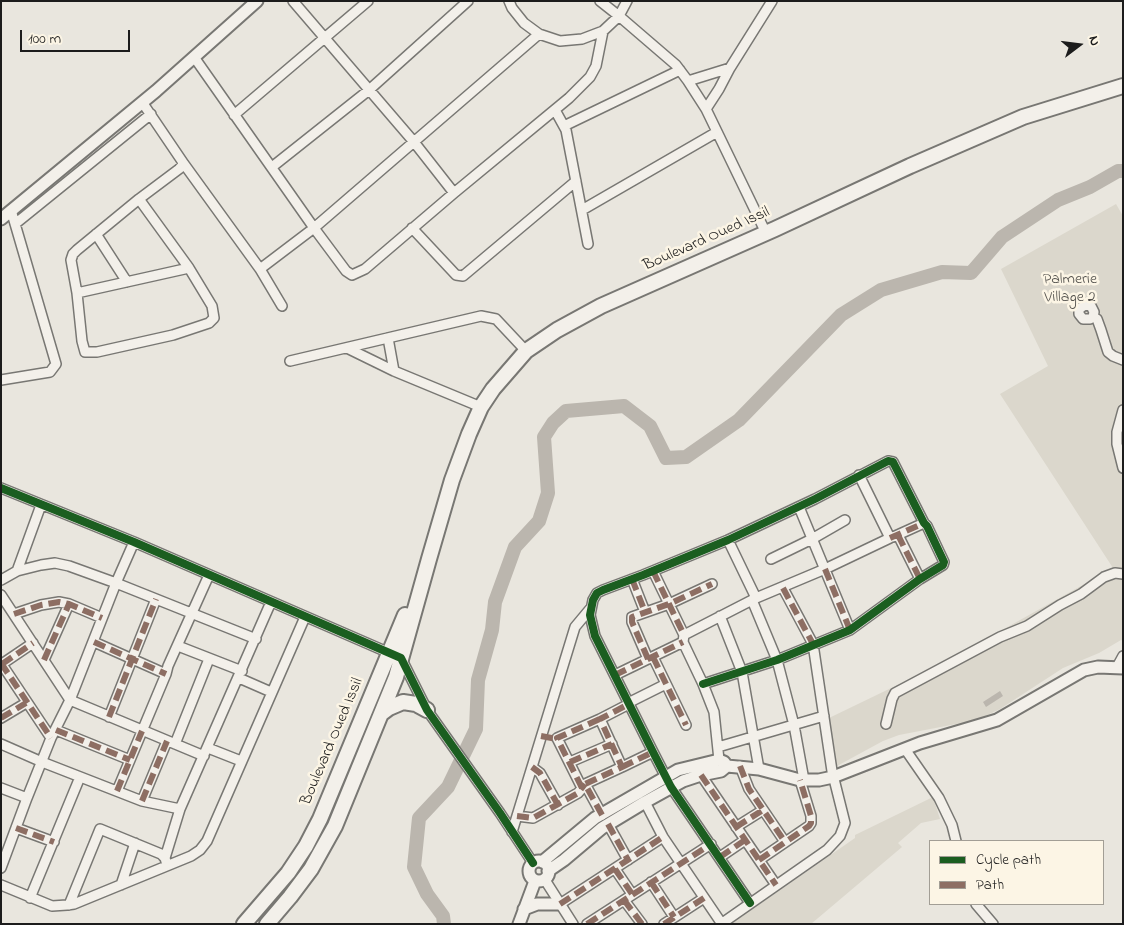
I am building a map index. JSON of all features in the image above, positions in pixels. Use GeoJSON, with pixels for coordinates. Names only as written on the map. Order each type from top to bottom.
{"type":"FeatureCollection","features":[{"type":"Feature","properties":{"kind":"main road","name":"Boulevard Oued Issil"},"geometry":{"type":"LineString","coordinates":[[244,924],[288,873],[310,839],[395,655],[429,559],[452,480],[469,434],[481,407],[507,372],[526,351],[557,330],[601,306],[766,233],[910,166],[1023,117],[1123,86]]}},
{"type":"Feature","properties":{"kind":"main road","name":"Boulevard Oued Issil"},"geometry":{"type":"LineString","coordinates":[[266,924],[311,869],[335,826],[396,677],[395,655]]}},
{"type":"Feature","properties":{"kind":"main road"},"geometry":{"type":"LineString","coordinates":[[380,715],[389,708],[403,702],[416,704],[427,710]]}},
{"type":"Feature","properties":{"kind":"street"},"geometry":{"type":"LineString","coordinates":[[1,220],[142,102],[257,1]]}},
{"type":"Feature","properties":{"kind":"street"},"geometry":{"type":"LineString","coordinates":[[294,1],[414,142],[454,193]]}},
{"type":"Feature","properties":{"kind":"street"},"geometry":{"type":"LineString","coordinates":[[234,115],[368,1]]}},
{"type":"Feature","properties":{"kind":"street"},"geometry":{"type":"LineString","coordinates":[[272,168],[369,90],[468,1]]}},
{"type":"Feature","properties":{"kind":"street"},"geometry":{"type":"LineString","coordinates":[[509,1],[524,23],[539,34],[560,40],[582,39],[603,31],[619,16],[627,1]]}},
{"type":"Feature","properties":{"kind":"street"},"geometry":{"type":"LineString","coordinates":[[600,1],[680,70],[688,81],[706,109],[766,233]]}},
{"type":"Feature","properties":{"kind":"street"},"geometry":{"type":"LineString","coordinates":[[706,109],[772,1]]}},
{"type":"Feature","properties":{"kind":"street"},"geometry":{"type":"LineString","coordinates":[[194,57],[314,228],[346,271],[352,275],[365,269],[554,110],[590,77],[596,66],[603,31]]}},
{"type":"Feature","properties":{"kind":"street"},"geometry":{"type":"LineString","coordinates":[[260,269],[314,228],[539,34]]}},
{"type":"Feature","properties":{"kind":"street"},"geometry":{"type":"LineString","coordinates":[[688,81],[730,68]]}},
{"type":"Feature","properties":{"kind":"street"},"geometry":{"type":"LineString","coordinates":[[564,126],[680,70]]}},
{"type":"Feature","properties":{"kind":"street"},"geometry":{"type":"LineString","coordinates":[[142,102],[260,269],[282,306]]}},
{"type":"Feature","properties":{"kind":"street"},"geometry":{"type":"LineString","coordinates":[[554,110],[564,126],[588,244]]}},
{"type":"Feature","properties":{"kind":"street"},"geometry":{"type":"LineString","coordinates":[[15,224],[151,114]]}},
{"type":"Feature","properties":{"kind":"street"},"geometry":{"type":"LineString","coordinates":[[582,210],[716,132]]}},
{"type":"Feature","properties":{"kind":"street"},"geometry":{"type":"LineString","coordinates":[[139,199],[189,268],[212,306],[214,318],[210,323],[173,335],[91,353],[84,350],[71,260],[76,250],[139,199],[184,164]]}},
{"type":"Feature","properties":{"kind":"street"},"geometry":{"type":"LineString","coordinates":[[412,228],[456,275],[463,276],[576,181]]}},
{"type":"Feature","properties":{"kind":"street"},"geometry":{"type":"LineString","coordinates":[[1,380],[50,372],[56,364],[11,210]]}},
{"type":"Feature","properties":{"kind":"street"},"geometry":{"type":"LineString","coordinates":[[96,234],[127,282]]}},
{"type":"Feature","properties":{"kind":"street"},"geometry":{"type":"LineString","coordinates":[[77,293],[189,268]]}},
{"type":"Feature","properties":{"kind":"street"},"geometry":{"type":"LineString","coordinates":[[290,362],[486,316],[496,319],[526,351]]}},
{"type":"Feature","properties":{"kind":"street"},"geometry":{"type":"LineString","coordinates":[[1093,317],[1097,319],[1102,330],[1108,352],[1123,360]]}},
{"type":"Feature","properties":{"kind":"street"},"geometry":{"type":"LineString","coordinates":[[388,338],[394,371]]}},
{"type":"Feature","properties":{"kind":"street"},"geometry":{"type":"LineString","coordinates":[[347,348],[394,371],[481,407]]}},
{"type":"Feature","properties":{"kind":"street"},"geometry":{"type":"LineString","coordinates":[[1123,410],[1117,432],[1117,444],[1123,468]]}},
{"type":"Feature","properties":{"kind":"street"},"geometry":{"type":"LineString","coordinates":[[703,684],[777,660],[850,630],[920,579],[943,565],[944,562],[927,526],[893,462],[888,461],[799,508],[728,540],[597,593],[592,600],[592,629],[653,752],[669,781],[750,902]]}},
{"type":"Feature","properties":{"kind":"street"},"geometry":{"type":"LineString","coordinates":[[859,476],[920,579]]}},
{"type":"Feature","properties":{"kind":"street"},"geometry":{"type":"LineString","coordinates":[[1,488],[134,542],[395,655],[435,723],[541,871],[572,923]]}},
{"type":"Feature","properties":{"kind":"street"},"geometry":{"type":"LineString","coordinates":[[16,571],[41,505]]}},
{"type":"Feature","properties":{"kind":"street"},"geometry":{"type":"LineString","coordinates":[[799,508],[850,630]]}},
{"type":"Feature","properties":{"kind":"street"},"geometry":{"type":"LineString","coordinates":[[771,559],[845,520]]}},
{"type":"Feature","properties":{"kind":"street"},"geometry":{"type":"LineString","coordinates":[[615,675],[651,658],[720,616],[754,599],[783,588],[924,523]]}},
{"type":"Feature","properties":{"kind":"street"},"geometry":{"type":"LineString","coordinates":[[728,540],[754,599],[777,660],[794,725],[802,780],[811,816],[809,826],[759,860]]}},
{"type":"Feature","properties":{"kind":"street"},"geometry":{"type":"LineString","coordinates":[[1,868],[51,738],[70,700],[134,542]]}},
{"type":"Feature","properties":{"kind":"street"},"geometry":{"type":"LineString","coordinates":[[1,580],[16,571],[56,563],[116,583],[256,640]]}},
{"type":"Feature","properties":{"kind":"street"},"geometry":{"type":"LineString","coordinates":[[518,924],[541,871],[605,819],[669,781],[683,781],[701,775],[721,772],[723,763],[718,746],[716,719],[669,604],[653,571]]}},
{"type":"Feature","properties":{"kind":"street"},"geometry":{"type":"LineString","coordinates":[[886,724],[895,693],[1000,637],[1027,626],[1081,594],[1104,577],[1123,574]]}},
{"type":"Feature","properties":{"kind":"street"},"geometry":{"type":"LineString","coordinates":[[118,791],[168,666],[209,575]]}},
{"type":"Feature","properties":{"kind":"street"},"geometry":{"type":"LineString","coordinates":[[632,579],[645,612]]}},
{"type":"Feature","properties":{"kind":"street"},"geometry":{"type":"LineString","coordinates":[[686,725],[631,620],[632,617],[669,604],[712,584]]}},
{"type":"Feature","properties":{"kind":"street"},"geometry":{"type":"LineString","coordinates":[[645,802],[664,837],[721,924],[827,850],[843,830],[845,824],[834,777],[813,644],[783,588]]}},
{"type":"Feature","properties":{"kind":"street"},"geometry":{"type":"LineString","coordinates":[[1,595],[70,700],[171,743],[241,761]]}},
{"type":"Feature","properties":{"kind":"street"},"geometry":{"type":"LineString","coordinates":[[109,718],[156,599]]}},
{"type":"Feature","properties":{"kind":"street"},"geometry":{"type":"LineString","coordinates":[[166,862],[180,809],[256,640],[271,602]]}},
{"type":"Feature","properties":{"kind":"street"},"geometry":{"type":"LineString","coordinates":[[14,614],[50,603],[68,604],[102,618]]}},
{"type":"Feature","properties":{"kind":"street"},"geometry":{"type":"LineString","coordinates":[[44,660],[68,604]]}},
{"type":"Feature","properties":{"kind":"street"},"geometry":{"type":"LineString","coordinates":[[512,832],[574,627],[591,609]]}},
{"type":"Feature","properties":{"kind":"street"},"geometry":{"type":"LineString","coordinates":[[1,885],[52,906],[70,905],[120,885],[166,862],[191,856],[203,847],[306,616]]}},
{"type":"Feature","properties":{"kind":"street"},"geometry":{"type":"LineString","coordinates":[[720,616],[742,672],[759,769]]}},
{"type":"Feature","properties":{"kind":"street"},"geometry":{"type":"LineString","coordinates":[[94,642],[166,674]]}},
{"type":"Feature","properties":{"kind":"street"},"geometry":{"type":"LineString","coordinates":[[33,643],[1,663],[51,738]]}},
{"type":"Feature","properties":{"kind":"street"},"geometry":{"type":"LineString","coordinates":[[178,646],[240,674],[271,692]]}},
{"type":"Feature","properties":{"kind":"street"},"geometry":{"type":"LineString","coordinates":[[605,819],[645,802],[669,781],[678,770],[723,763],[759,769],[802,780],[834,777],[905,748],[998,720],[1084,670],[1098,667],[1120,668],[1123,656]]}},
{"type":"Feature","properties":{"kind":"street"},"geometry":{"type":"LineString","coordinates":[[142,801],[209,659]]}},
{"type":"Feature","properties":{"kind":"street"},"geometry":{"type":"LineString","coordinates":[[557,739],[559,736],[600,719],[666,684]]}},
{"type":"Feature","properties":{"kind":"street"},"geometry":{"type":"LineString","coordinates":[[1,718],[26,703]]}},
{"type":"Feature","properties":{"kind":"street"},"geometry":{"type":"LineString","coordinates":[[718,746],[824,716]]}},
{"type":"Feature","properties":{"kind":"street"},"geometry":{"type":"LineString","coordinates":[[600,719],[622,767]]}},
{"type":"Feature","properties":{"kind":"street"},"geometry":{"type":"LineString","coordinates":[[56,730],[130,760]]}},
{"type":"Feature","properties":{"kind":"street"},"geometry":{"type":"LineString","coordinates":[[541,736],[557,739],[628,860]]}},
{"type":"Feature","properties":{"kind":"street"},"geometry":{"type":"LineString","coordinates":[[1,744],[142,801],[180,809]]}},
{"type":"Feature","properties":{"kind":"street"},"geometry":{"type":"LineString","coordinates":[[570,762],[612,744]]}},
{"type":"Feature","properties":{"kind":"street"},"geometry":{"type":"LineString","coordinates":[[905,748],[939,798],[952,825],[956,840]]}},
{"type":"Feature","properties":{"kind":"street"},"geometry":{"type":"LineString","coordinates":[[517,816],[533,818],[578,793],[584,786],[653,752]]}},
{"type":"Feature","properties":{"kind":"street"},"geometry":{"type":"LineString","coordinates":[[740,766],[749,789],[785,842]]}},
{"type":"Feature","properties":{"kind":"street"},"geometry":{"type":"LineString","coordinates":[[532,767],[540,773],[558,805]]}},
{"type":"Feature","properties":{"kind":"street"},"geometry":{"type":"LineString","coordinates":[[701,775],[776,885]]}},
{"type":"Feature","properties":{"kind":"street"},"geometry":{"type":"LineString","coordinates":[[30,898],[80,777]]}},
{"type":"Feature","properties":{"kind":"street"},"geometry":{"type":"LineString","coordinates":[[1,788],[27,798]]}},
{"type":"Feature","properties":{"kind":"street"},"geometry":{"type":"LineString","coordinates":[[736,827],[763,810]]}},
{"type":"Feature","properties":{"kind":"street"},"geometry":{"type":"LineString","coordinates":[[16,828],[54,842]]}},
{"type":"Feature","properties":{"kind":"street"},"geometry":{"type":"LineString","coordinates":[[70,905],[98,830],[102,829],[161,854],[166,862]]}},
{"type":"Feature","properties":{"kind":"street"},"geometry":{"type":"LineString","coordinates":[[524,909],[537,904],[560,904],[664,837]]}},
{"type":"Feature","properties":{"kind":"street"},"geometry":{"type":"LineString","coordinates":[[720,857],[744,840]]}},
{"type":"Feature","properties":{"kind":"street"},"geometry":{"type":"LineString","coordinates":[[120,885],[135,843]]}},
{"type":"Feature","properties":{"kind":"street"},"geometry":{"type":"LineString","coordinates":[[587,924],[710,844]]}},
{"type":"Feature","properties":{"kind":"street"},"geometry":{"type":"LineString","coordinates":[[614,869],[642,924]]}},
{"type":"Feature","properties":{"kind":"street"},"geometry":{"type":"LineString","coordinates":[[651,882],[674,917]]}},
{"type":"Feature","properties":{"kind":"street"},"geometry":{"type":"LineString","coordinates":[[664,924],[704,898]]}},
{"type":"Feature","properties":{"kind":"street"},"geometry":{"type":"LineString","coordinates":[[977,905],[993,924]]}},
{"type":"Feature","properties":{"kind":"green space","name":"Palmerie Village 2"},"geometry":{"type":"Polygon","coordinates":[[[1116,204],[1123,216],[1123,641],[1121,640],[1099,653],[1063,668],[1000,709],[977,720],[899,735],[883,741],[837,766],[829,718],[945,662],[1113,568],[1000,394],[1048,366],[1001,269],[1116,204]]]}},
{"type":"Feature","properties":{"kind":"green space"},"geometry":{"type":"Polygon","coordinates":[[[933,797],[940,819],[921,823],[898,843],[902,847],[811,924],[731,924],[855,838],[855,835],[933,797]]]}},
{"type":"Feature","properties":{"kind":"shaded area"},"geometry":{"type":"Polygon","coordinates":[[[1000,691],[1003,696],[986,707],[983,702],[1000,691]]]}},
{"type":"Feature","properties":{"kind":"waterway"},"geometry":{"type":"LineString","coordinates":[[444,924],[443,916],[427,894],[414,867],[419,818],[448,787],[476,729],[478,680],[492,630],[495,602],[515,547],[539,521],[548,493],[544,437],[553,423],[566,411],[624,406],[650,426],[666,458],[686,457],[739,420],[841,315],[881,290],[942,272],[971,273],[1002,237],[1058,200],[1090,187],[1118,171],[1123,171]]}},
{"type":"Feature","properties":{"kind":"marked path"},"geometry":{"type":"LineString","coordinates":[[890,538],[924,523]]}},
{"type":"Feature","properties":{"kind":"marked path"},"geometry":{"type":"LineString","coordinates":[[898,535],[920,579]]}},
{"type":"Feature","properties":{"kind":"marked path"},"geometry":{"type":"LineString","coordinates":[[825,569],[850,630]]}},
{"type":"Feature","properties":{"kind":"marked path"},"geometry":{"type":"LineString","coordinates":[[653,571],[684,635]]}},
{"type":"Feature","properties":{"kind":"marked path"},"geometry":{"type":"LineString","coordinates":[[632,579],[645,612]]}},
{"type":"Feature","properties":{"kind":"marked path"},"geometry":{"type":"LineString","coordinates":[[648,659],[632,622],[632,617],[669,604],[712,584]]}},
{"type":"Feature","properties":{"kind":"marked path"},"geometry":{"type":"LineString","coordinates":[[783,588],[813,644],[817,642]]}},
{"type":"Feature","properties":{"kind":"marked path"},"geometry":{"type":"LineString","coordinates":[[109,717],[156,599]]}},
{"type":"Feature","properties":{"kind":"marked path"},"geometry":{"type":"LineString","coordinates":[[14,614],[41,605],[59,602],[69,604],[102,618]]}},
{"type":"Feature","properties":{"kind":"marked path"},"geometry":{"type":"LineString","coordinates":[[44,660],[69,604]]}},
{"type":"Feature","properties":{"kind":"marked path"},"geometry":{"type":"LineString","coordinates":[[94,642],[166,674]]}},
{"type":"Feature","properties":{"kind":"marked path"},"geometry":{"type":"LineString","coordinates":[[615,675],[683,642]]}},
{"type":"Feature","properties":{"kind":"marked path"},"geometry":{"type":"LineString","coordinates":[[2,664],[33,643]]}},
{"type":"Feature","properties":{"kind":"marked path"},"geometry":{"type":"LineString","coordinates":[[653,657],[686,725]]}},
{"type":"Feature","properties":{"kind":"marked path"},"geometry":{"type":"LineString","coordinates":[[1,663],[51,738]]}},
{"type":"Feature","properties":{"kind":"marked path"},"geometry":{"type":"LineString","coordinates":[[1,718],[26,703]]}},
{"type":"Feature","properties":{"kind":"marked path"},"geometry":{"type":"LineString","coordinates":[[602,815],[585,784],[622,767],[600,719],[629,704]]}},
{"type":"Feature","properties":{"kind":"marked path"},"geometry":{"type":"LineString","coordinates":[[582,788],[557,738],[600,719]]}},
{"type":"Feature","properties":{"kind":"marked path"},"geometry":{"type":"LineString","coordinates":[[56,730],[130,760]]}},
{"type":"Feature","properties":{"kind":"marked path"},"geometry":{"type":"LineString","coordinates":[[117,791],[142,731]]}},
{"type":"Feature","properties":{"kind":"marked path"},"geometry":{"type":"LineString","coordinates":[[541,736],[557,739]]}},
{"type":"Feature","properties":{"kind":"marked path"},"geometry":{"type":"LineString","coordinates":[[142,801],[167,741]]}},
{"type":"Feature","properties":{"kind":"marked path"},"geometry":{"type":"LineString","coordinates":[[570,762],[612,744]]}},
{"type":"Feature","properties":{"kind":"marked path"},"geometry":{"type":"LineString","coordinates":[[622,767],[653,752]]}},
{"type":"Feature","properties":{"kind":"marked path"},"geometry":{"type":"LineString","coordinates":[[740,766],[749,789],[785,842]]}},
{"type":"Feature","properties":{"kind":"marked path"},"geometry":{"type":"LineString","coordinates":[[532,767],[540,773],[558,805]]}},
{"type":"Feature","properties":{"kind":"marked path"},"geometry":{"type":"LineString","coordinates":[[701,775],[776,885]]}},
{"type":"Feature","properties":{"kind":"marked path"},"geometry":{"type":"LineString","coordinates":[[759,860],[811,823],[811,816],[800,780]]}},
{"type":"Feature","properties":{"kind":"marked path"},"geometry":{"type":"LineString","coordinates":[[517,816],[533,818],[578,793],[585,784]]}},
{"type":"Feature","properties":{"kind":"marked path"},"geometry":{"type":"LineString","coordinates":[[736,827],[763,810]]}},
{"type":"Feature","properties":{"kind":"marked path"},"geometry":{"type":"LineString","coordinates":[[608,824],[628,860]]}},
{"type":"Feature","properties":{"kind":"marked path"},"geometry":{"type":"LineString","coordinates":[[16,828],[54,842]]}},
{"type":"Feature","properties":{"kind":"marked path"},"geometry":{"type":"LineString","coordinates":[[560,904],[663,837]]}},
{"type":"Feature","properties":{"kind":"marked path"},"geometry":{"type":"LineString","coordinates":[[720,857],[745,840]]}},
{"type":"Feature","properties":{"kind":"marked path"},"geometry":{"type":"LineString","coordinates":[[587,924],[711,844]]}},
{"type":"Feature","properties":{"kind":"marked path"},"geometry":{"type":"LineString","coordinates":[[615,869],[632,894]]}},
{"type":"Feature","properties":{"kind":"marked path"},"geometry":{"type":"LineString","coordinates":[[651,882],[674,917]]}},
{"type":"Feature","properties":{"kind":"marked path"},"geometry":{"type":"LineString","coordinates":[[664,924],[704,898]]}},
{"type":"Feature","properties":{"kind":"marked path"},"geometry":{"type":"LineString","coordinates":[[624,900],[642,924]]}},
{"type":"Feature","properties":{"kind":"cycle path"},"geometry":{"type":"LineString","coordinates":[[703,684],[777,660],[850,630],[920,579],[943,565],[944,562],[927,526],[893,462],[888,461],[815,499],[728,540],[603,590],[597,593],[593,600],[590,615],[595,636],[671,787],[750,903]]}},
{"type":"Feature","properties":{"kind":"cycle path"},"geometry":{"type":"LineString","coordinates":[[1,488],[134,542],[401,658],[427,710],[533,863]]}}]}
